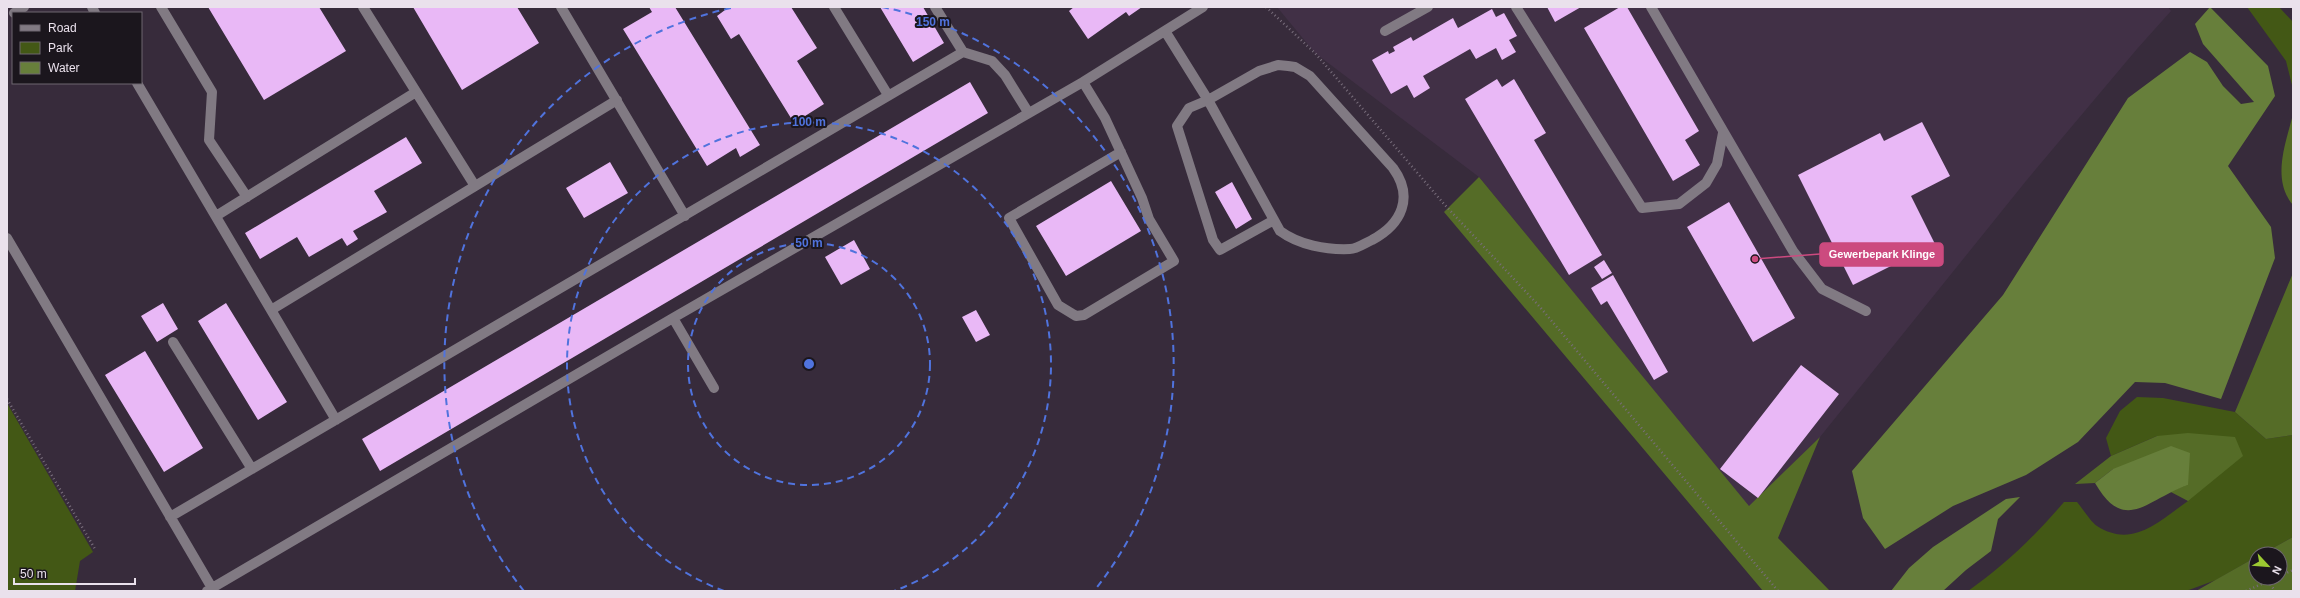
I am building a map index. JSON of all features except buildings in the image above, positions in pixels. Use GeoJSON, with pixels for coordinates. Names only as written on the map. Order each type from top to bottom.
{"type":"FeatureCollection","features":[{"type":"Feature","properties":{"kind":"lane"},"geometry":{"type":"LineString","coordinates":[[15,12],[24,7]]}},
{"type":"Feature","properties":{"kind":"lane"},"geometry":{"type":"LineString","coordinates":[[161,7],[212,92],[209,140],[247,197]]}},
{"type":"Feature","properties":{"kind":"lane"},"geometry":{"type":"LineString","coordinates":[[363,7],[475,186]]}},
{"type":"Feature","properties":{"kind":"lane"},"geometry":{"type":"LineString","coordinates":[[561,7],[684,216]]}},
{"type":"Feature","properties":{"kind":"lane"},"geometry":{"type":"LineString","coordinates":[[834,7],[888,95]]}},
{"type":"Feature","properties":{"kind":"lane"},"geometry":{"type":"LineString","coordinates":[[935,7],[963,52],[992,61],[1005,76],[1028,112]]}},
{"type":"Feature","properties":{"kind":"lane"},"geometry":{"type":"LineString","coordinates":[[7,238],[170,517],[210,590],[673,318],[1028,112],[1083,82],[1203,7]]}},
{"type":"Feature","properties":{"kind":"lane"},"geometry":{"type":"LineString","coordinates":[[1385,31],[1428,7]]}},
{"type":"Feature","properties":{"kind":"lane"},"geometry":{"type":"LineString","coordinates":[[1516,7],[1642,208],[1680,204],[1706,183],[1716,164],[1723,133]]}},
{"type":"Feature","properties":{"kind":"lane"},"geometry":{"type":"LineString","coordinates":[[1651,7],[1793,251],[1822,289],[1866,311]]}},
{"type":"Feature","properties":{"kind":"lane"},"geometry":{"type":"LineString","coordinates":[[1165,30],[1208,100],[1274,220],[1280,231],[1291,239],[1318,247],[1351,249],[1390,230],[1396,222],[1403,206],[1402,188],[1399,176],[1310,76],[1295,67],[1278,66],[1259,71],[1208,100],[1189,108],[1177,126],[1214,240],[1220,250],[1274,220]]}},
{"type":"Feature","properties":{"kind":"lane"},"geometry":{"type":"LineString","coordinates":[[170,517],[963,52]]}},
{"type":"Feature","properties":{"kind":"lane"},"geometry":{"type":"LineString","coordinates":[[1083,82],[1104,118],[1121,152],[1142,198],[1149,219],[1174,262],[1084,315],[1076,316],[1058,305],[1009,218],[1121,152]]}},
{"type":"Feature","properties":{"kind":"lane"},"geometry":{"type":"LineString","coordinates":[[138,84],[336,420]]}},
{"type":"Feature","properties":{"kind":"lane"},"geometry":{"type":"LineString","coordinates":[[216,216],[416,92]]}},
{"type":"Feature","properties":{"kind":"lane"},"geometry":{"type":"LineString","coordinates":[[271,310],[617,100]]}},
{"type":"Feature","properties":{"kind":"lane"},"geometry":{"type":"LineString","coordinates":[[673,318],[714,388]]}},
{"type":"Feature","properties":{"kind":"lane"},"geometry":{"type":"LineString","coordinates":[[173,342],[252,470]]}},
{"type":"Feature","properties":{"kind":"path"},"geometry":{"type":"LineString","coordinates":[[1266,7],[1315,53],[1444,204],[1540,307],[1778,591]]}},
{"type":"Feature","properties":{"kind":"path"},"geometry":{"type":"LineString","coordinates":[[7,399],[95,549]]}},
{"type":"Feature","properties":{"kind":"path"},"geometry":{"type":"LineString","coordinates":[[2246,591],[2257,586]]}},
{"type":"Feature","properties":{"kind":"shaded area"},"geometry":{"type":"Polygon","coordinates":[[[1277,7],[2168,7],[2171,11],[2137,49],[2026,181],[1820,437],[1749,507],[1479,177],[1315,53],[1277,7]]]}},
{"type":"Feature","properties":{"kind":"shaded area"},"geometry":{"type":"Polygon","coordinates":[[[2293,114],[2293,205],[2286,195],[2281,172],[2284,149],[2293,114]]]}},
{"type":"Feature","properties":{"kind":"shaded area"},"geometry":{"type":"Polygon","coordinates":[[[1479,177],[1749,506],[1820,437],[1778,538],[1830,591],[1763,591],[1444,212],[1479,177]]]}},
{"type":"Feature","properties":{"kind":"shaded area"},"geometry":{"type":"Polygon","coordinates":[[[2293,273],[2293,435],[2266,439],[2235,412],[2293,273]]]}},
{"type":"Feature","properties":{"kind":"shaded area"},"geometry":{"type":"Polygon","coordinates":[[[2188,433],[2235,437],[2243,456],[2188,501],[2169,491],[2188,485],[2113,469],[2095,483],[2075,484],[2111,456],[2157,436],[2188,433]]]}},
{"type":"Feature","properties":{"kind":"shaded area"},"geometry":{"type":"Polygon","coordinates":[[[2293,537],[2293,591],[2196,591],[2248,562],[2248,586],[2288,586],[2288,546],[2277,546],[2293,537]]]}},
{"type":"Feature","properties":{"kind":"green space"},"geometry":{"type":"Polygon","coordinates":[[[2247,7],[2279,7],[2293,22],[2293,89],[2286,61],[2247,7]]]}},
{"type":"Feature","properties":{"kind":"green space"},"geometry":{"type":"Polygon","coordinates":[[[2137,397],[2163,398],[2235,412],[2266,439],[2293,435],[2293,537],[2277,546],[2248,546],[2248,562],[2216,580],[2186,591],[1968,591],[2019,550],[2064,502],[2077,502],[2094,524],[2110,532],[2122,535],[2145,530],[2167,517],[2188,501],[2157,436],[2111,456],[2106,438],[2120,411],[2137,397]]]}},
{"type":"Feature","properties":{"kind":"green space"},"geometry":{"type":"Polygon","coordinates":[[[7,403],[93,552],[80,561],[75,591],[7,591],[7,403]]]}},
{"type":"Feature","properties":{"kind":"water"},"geometry":{"type":"Polygon","coordinates":[[[2210,7],[2268,66],[2275,96],[2228,166],[2271,227],[2275,258],[2221,399],[2165,383],[2135,382],[2078,442],[2026,475],[1953,506],[1885,549],[1863,518],[1852,471],[2003,295],[2128,98],[2190,52],[2207,62],[2223,86],[2241,104],[2254,102],[2203,44],[2195,24],[2210,7]]]}},
{"type":"Feature","properties":{"kind":"water"},"geometry":{"type":"Polygon","coordinates":[[[2171,446],[2190,453],[2188,485],[2137,509],[2127,510],[2116,507],[2106,499],[2095,483],[2113,469],[2171,446]]]}},
{"type":"Feature","properties":{"kind":"water"},"geometry":{"type":"Polygon","coordinates":[[[2020,497],[1998,519],[1991,551],[1966,570],[1943,591],[1891,591],[1909,568],[1933,547],[2006,499],[2020,497]]]}},
{"type":"Feature","properties":{"kind":"place","name":"Gewerbepark Klinge"},"geometry":{"type":"Point","coordinates":[1755,259]}}]}
